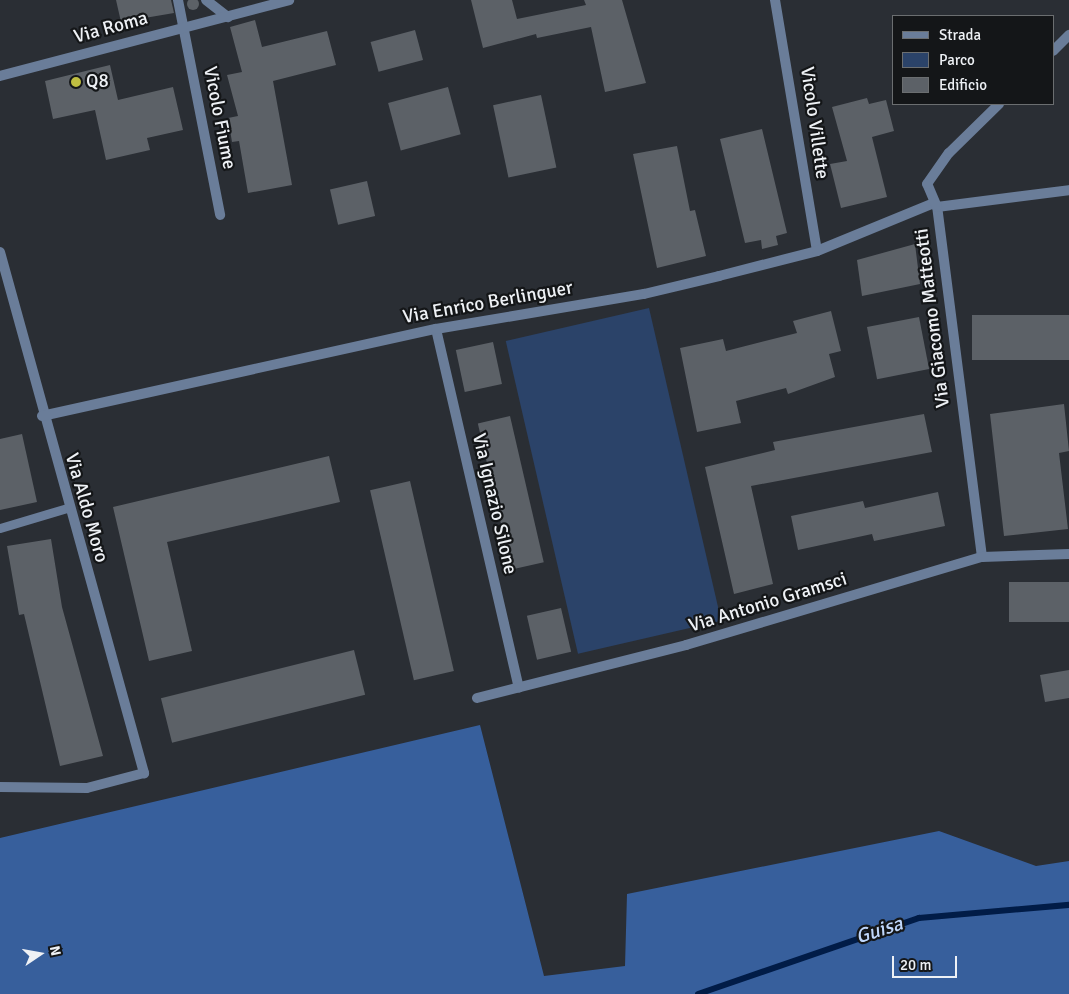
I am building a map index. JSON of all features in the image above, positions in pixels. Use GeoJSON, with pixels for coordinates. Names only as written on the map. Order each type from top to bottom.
{"type":"FeatureCollection","features":[{"type":"Feature","properties":{"kind":"street","name":"Vicolo Fiume"},"geometry":{"type":"LineString","coordinates":[[178,0],[220,215]]}},
{"type":"Feature","properties":{"kind":"street"},"geometry":{"type":"LineString","coordinates":[[206,0],[228,17]]}},
{"type":"Feature","properties":{"kind":"street","name":"Via Roma"},"geometry":{"type":"LineString","coordinates":[[0,76],[288,0]]}},
{"type":"Feature","properties":{"kind":"street","name":"Vicolo Villette"},"geometry":{"type":"LineString","coordinates":[[775,0],[817,251]]}},
{"type":"Feature","properties":{"kind":"street"},"geometry":{"type":"LineString","coordinates":[[1054,50],[1069,35]]}},
{"type":"Feature","properties":{"kind":"street","name":"Via Giacomo Matteotti"},"geometry":{"type":"LineString","coordinates":[[982,557],[935,205],[928,190],[930,178],[998,105]]}},
{"type":"Feature","properties":{"kind":"street","name":"Via Enrico Berlinguer"},"geometry":{"type":"LineString","coordinates":[[42,416],[436,328],[644,294],[817,251],[935,205],[1069,190]]}},
{"type":"Feature","properties":{"kind":"street","name":"Via Aldo Moro"},"geometry":{"type":"LineString","coordinates":[[0,252],[67,508],[144,772],[87,788],[0,787]]}},
{"type":"Feature","properties":{"kind":"street","name":"Via Ignazio Silone"},"geometry":{"type":"LineString","coordinates":[[436,328],[518,688]]}},
{"type":"Feature","properties":{"kind":"street","name":"Via Antonio Gramsci"},"geometry":{"type":"LineString","coordinates":[[477,698],[686,646],[982,557],[1069,554]]}},
{"type":"Feature","properties":{"kind":"lane"},"geometry":{"type":"LineString","coordinates":[[0,528],[67,508]]}},
{"type":"Feature","properties":{"kind":"green space"},"geometry":{"type":"Polygon","coordinates":[[[649,308],[721,621],[578,654],[506,341],[649,308]]]}},
{"type":"Feature","properties":{"kind":"shaded area"},"geometry":{"type":"Polygon","coordinates":[[[480,725],[544,976],[625,966],[627,894],[939,831],[1036,866],[1069,861],[1069,994],[0,994],[0,838],[480,725]]]}},
{"type":"Feature","properties":{"kind":"building"},"geometry":{"type":"Polygon","coordinates":[[[190,-1],[196,-1],[199,2],[199,6],[195,10],[191,10],[187,6],[187,2],[190,-1]]]}},
{"type":"Feature","properties":{"kind":"building"},"geometry":{"type":"Polygon","coordinates":[[[116,0],[171,0],[174,13],[121,22],[116,0]]]}},
{"type":"Feature","properties":{"kind":"building"},"geometry":{"type":"Polygon","coordinates":[[[471,0],[512,0],[517,19],[586,5],[584,0],[622,0],[646,83],[605,92],[591,27],[537,38],[536,34],[483,48],[471,0]]]}},
{"type":"Feature","properties":{"kind":"building"},"geometry":{"type":"Polygon","coordinates":[[[255,20],[262,47],[327,31],[336,65],[273,81],[292,185],[248,193],[239,141],[232,142],[228,118],[238,116],[227,75],[242,72],[230,27],[255,20]]]}},
{"type":"Feature","properties":{"kind":"building"},"geometry":{"type":"Polygon","coordinates":[[[415,30],[423,60],[379,72],[371,42],[415,30]]]}},
{"type":"Feature","properties":{"kind":"building"},"geometry":{"type":"Polygon","coordinates":[[[110,65],[118,100],[173,87],[183,130],[147,138],[150,150],[106,160],[95,110],[53,119],[45,81],[110,65]]]}},
{"type":"Feature","properties":{"kind":"building"},"geometry":{"type":"Polygon","coordinates":[[[448,87],[461,134],[401,150],[388,103],[448,87]]]}},
{"type":"Feature","properties":{"kind":"building"},"geometry":{"type":"Polygon","coordinates":[[[541,95],[556,167],[508,178],[493,105],[541,95]]]}},
{"type":"Feature","properties":{"kind":"building"},"geometry":{"type":"Polygon","coordinates":[[[867,98],[869,104],[886,100],[894,131],[872,137],[887,197],[841,208],[830,164],[847,161],[832,107],[867,98]]]}},
{"type":"Feature","properties":{"kind":"building"},"geometry":{"type":"Polygon","coordinates":[[[762,129],[787,233],[776,236],[778,245],[762,249],[761,240],[745,243],[720,139],[762,129]]]}},
{"type":"Feature","properties":{"kind":"building"},"geometry":{"type":"Polygon","coordinates":[[[677,146],[690,211],[695,210],[706,256],[657,268],[633,154],[677,146]]]}},
{"type":"Feature","properties":{"kind":"building"},"geometry":{"type":"Polygon","coordinates":[[[367,181],[375,216],[338,225],[330,190],[367,181]]]}},
{"type":"Feature","properties":{"kind":"building"},"geometry":{"type":"Polygon","coordinates":[[[915,244],[920,284],[862,296],[857,260],[915,244]]]}},
{"type":"Feature","properties":{"kind":"building"},"geometry":{"type":"Polygon","coordinates":[[[831,311],[841,351],[829,354],[835,377],[788,394],[786,388],[736,401],[741,423],[697,432],[680,348],[723,339],[726,351],[797,333],[793,321],[831,311]]]}},
{"type":"Feature","properties":{"kind":"building"},"geometry":{"type":"Polygon","coordinates":[[[972,315],[1069,315],[1069,360],[972,360],[972,315]]]}},
{"type":"Feature","properties":{"kind":"building"},"geometry":{"type":"Polygon","coordinates":[[[919,317],[929,369],[877,379],[867,327],[919,317]]]}},
{"type":"Feature","properties":{"kind":"building"},"geometry":{"type":"Polygon","coordinates":[[[493,342],[502,384],[465,392],[456,350],[493,342]]]}},
{"type":"Feature","properties":{"kind":"building"},"geometry":{"type":"Polygon","coordinates":[[[1064,404],[1069,451],[1059,453],[1068,529],[1004,536],[990,414],[1064,404]]]}},
{"type":"Feature","properties":{"kind":"building"},"geometry":{"type":"Polygon","coordinates":[[[924,414],[932,452],[751,486],[773,584],[734,594],[705,467],[775,450],[773,442],[924,414]]]}},
{"type":"Feature","properties":{"kind":"building"},"geometry":{"type":"Polygon","coordinates":[[[510,416],[544,562],[512,570],[478,423],[510,416]]]}},
{"type":"Feature","properties":{"kind":"building"},"geometry":{"type":"Polygon","coordinates":[[[22,434],[37,502],[0,510],[0,439],[22,434]]]}},
{"type":"Feature","properties":{"kind":"building"},"geometry":{"type":"Polygon","coordinates":[[[329,456],[340,502],[167,542],[192,651],[149,661],[113,507],[329,456]]]}},
{"type":"Feature","properties":{"kind":"building"},"geometry":{"type":"Polygon","coordinates":[[[410,481],[454,671],[414,680],[370,490],[410,481]]]}},
{"type":"Feature","properties":{"kind":"building"},"geometry":{"type":"Polygon","coordinates":[[[938,492],[945,526],[874,541],[872,534],[798,550],[791,516],[863,501],[865,508],[938,492]]]}},
{"type":"Feature","properties":{"kind":"building"},"geometry":{"type":"Polygon","coordinates":[[[51,539],[62,607],[103,756],[60,766],[24,614],[19,615],[7,546],[51,539]]]}},
{"type":"Feature","properties":{"kind":"building"},"geometry":{"type":"Polygon","coordinates":[[[1009,582],[1069,582],[1069,622],[1009,622],[1009,582]]]}},
{"type":"Feature","properties":{"kind":"building"},"geometry":{"type":"Polygon","coordinates":[[[561,608],[571,652],[537,660],[527,616],[561,608]]]}},
{"type":"Feature","properties":{"kind":"building"},"geometry":{"type":"Polygon","coordinates":[[[354,650],[365,695],[172,743],[161,698],[354,650]]]}},
{"type":"Feature","properties":{"kind":"building"},"geometry":{"type":"Polygon","coordinates":[[[1069,670],[1069,698],[1045,702],[1040,675],[1069,670]]]}},
{"type":"Feature","properties":{"kind":"waterway","name":"Guisa"},"geometry":{"type":"LineString","coordinates":[[698,994],[919,918],[1069,905]]}},
{"type":"Feature","properties":{"kind":"place","name":"Q8"},"geometry":{"type":"Point","coordinates":[76,82]}}]}
